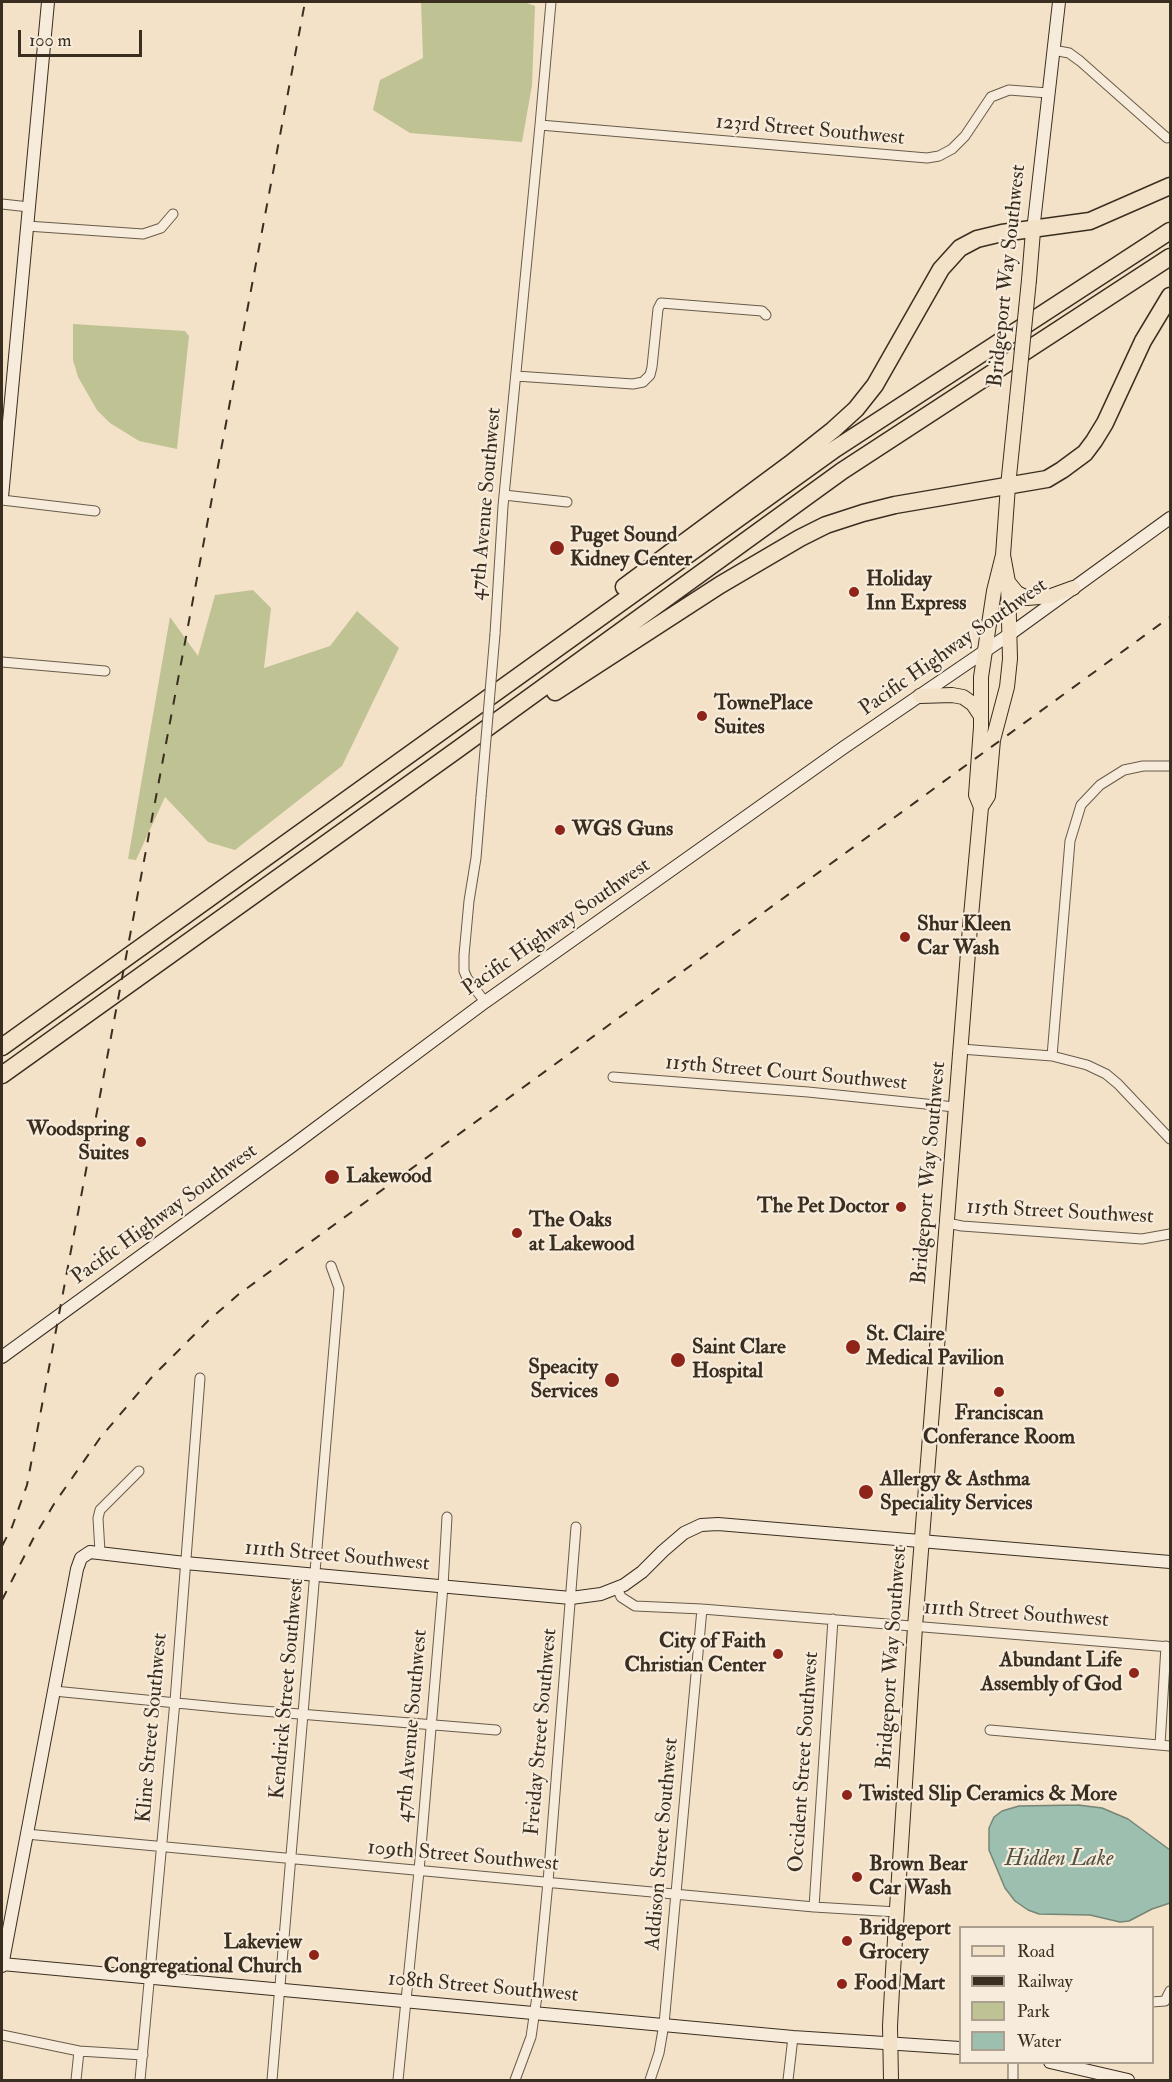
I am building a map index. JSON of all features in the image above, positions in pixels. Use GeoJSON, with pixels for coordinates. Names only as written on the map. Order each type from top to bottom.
{"type":"FeatureCollection","features":[{"type":"Feature","properties":{"kind":"highway"},"geometry":{"type":"LineString","coordinates":[[453,723],[508,673],[790,464],[856,409],[875,385],[941,269],[960,248],[977,239],[1002,233],[1033,231],[1090,221],[1170,186]]}},
{"type":"Feature","properties":{"kind":"highway"},"geometry":{"type":"LineString","coordinates":[[2,1047],[835,449],[1170,231]]}},
{"type":"Feature","properties":{"kind":"highway"},"geometry":{"type":"LineString","coordinates":[[2,1075],[842,471],[1170,257]]}},
{"type":"Feature","properties":{"kind":"highway"},"geometry":{"type":"LineString","coordinates":[[454,752],[505,726],[710,591],[826,525],[889,506],[1047,479],[1068,466],[1085,453],[1105,423],[1143,341],[1170,296]]}},
{"type":"Feature","properties":{"kind":"main road","name":"Bridgeport Way Southwest"},"geometry":{"type":"LineString","coordinates":[[981,807],[988,796],[993,740],[1007,687],[1010,659],[1003,555],[1033,231]]}},
{"type":"Feature","properties":{"kind":"main road","name":"Bridgeport Way Southwest"},"geometry":{"type":"LineString","coordinates":[[891,2080],[897,1912],[921,1541],[981,807],[976,795],[981,677],[984,651],[1003,579]]}},
{"type":"Feature","properties":{"kind":"main road"},"geometry":{"type":"LineString","coordinates":[[1003,579],[1017,593],[1027,598],[1051,596],[1073,588]]}},
{"type":"Feature","properties":{"kind":"main road"},"geometry":{"type":"LineString","coordinates":[[920,696],[952,694],[963,697],[973,704],[981,717]]}},
{"type":"Feature","properties":{"kind":"street"},"geometry":{"type":"LineString","coordinates":[[48,2],[2,499],[95,511]]}},
{"type":"Feature","properties":{"kind":"street","name":"47th Avenue Southwest"},"geometry":{"type":"LineString","coordinates":[[485,1002],[464,971],[464,956],[476,858],[504,495],[550,2]]}},
{"type":"Feature","properties":{"kind":"street","name":"Bridgeport Way Southwest"},"geometry":{"type":"LineString","coordinates":[[1033,231],[1059,2]]}},
{"type":"Feature","properties":{"kind":"street"},"geometry":{"type":"LineString","coordinates":[[1053,50],[1069,53],[1080,61],[1167,138]]}},
{"type":"Feature","properties":{"kind":"street","name":"123rd Street Southwest"},"geometry":{"type":"LineString","coordinates":[[540,125],[927,158],[939,156],[952,149],[965,136],[992,97],[1009,90],[1048,93]]}},
{"type":"Feature","properties":{"kind":"street"},"geometry":{"type":"LineString","coordinates":[[2,204],[29,207]]}},
{"type":"Feature","properties":{"kind":"street"},"geometry":{"type":"LineString","coordinates":[[27,226],[143,234],[161,228],[173,214]]}},
{"type":"Feature","properties":{"kind":"street"},"geometry":{"type":"LineString","coordinates":[[516,376],[633,384],[646,380],[652,367],[659,305],[668,303],[762,311],[766,315]]}},
{"type":"Feature","properties":{"kind":"street"},"geometry":{"type":"LineString","coordinates":[[504,495],[567,502]]}},
{"type":"Feature","properties":{"kind":"street","name":"Pacific Highway Southwest"},"geometry":{"type":"LineString","coordinates":[[2,1357],[485,1002],[1010,634],[1170,518]]}},
{"type":"Feature","properties":{"kind":"street"},"geometry":{"type":"LineString","coordinates":[[2,662],[105,671]]}},
{"type":"Feature","properties":{"kind":"street"},"geometry":{"type":"LineString","coordinates":[[1052,1056],[1070,841],[1082,805],[1100,785],[1124,770],[1143,766],[1170,766]]}},
{"type":"Feature","properties":{"kind":"street"},"geometry":{"type":"LineString","coordinates":[[961,1049],[1075,1060],[1106,1074],[1170,1139]]}},
{"type":"Feature","properties":{"kind":"street","name":"115th Street Court Southwest"},"geometry":{"type":"LineString","coordinates":[[613,1077],[808,1092],[956,1107]]}},
{"type":"Feature","properties":{"kind":"street","name":"115th Street Southwest"},"geometry":{"type":"LineString","coordinates":[[947,1223],[1142,1239],[1170,1234]]}},
{"type":"Feature","properties":{"kind":"street","name":"Kendrick Street Southwest"},"geometry":{"type":"LineString","coordinates":[[272,2080],[305,1713],[339,1288],[331,1266]]}},
{"type":"Feature","properties":{"kind":"street","name":"Kline Street Southwest"},"geometry":{"type":"LineString","coordinates":[[140,2080],[175,1701],[200,1378]]}},
{"type":"Feature","properties":{"kind":"street"},"geometry":{"type":"LineString","coordinates":[[2,1965],[79,1563],[81,1558],[90,1552],[100,1552],[98,1518],[100,1510],[139,1471]]}},
{"type":"Feature","properties":{"kind":"street","name":"47th Avenue Southwest"},"geometry":{"type":"LineString","coordinates":[[398,2080],[419,1871],[447,1517]]}},
{"type":"Feature","properties":{"kind":"street","name":"111th Street Southwest"},"geometry":{"type":"LineString","coordinates":[[100,1552],[185,1563],[571,1598],[593,1596],[617,1588],[637,1576],[684,1533],[701,1526],[727,1523],[1170,1562]]}},
{"type":"Feature","properties":{"kind":"street","name":"Freiday Street Southwest"},"geometry":{"type":"LineString","coordinates":[[515,2080],[531,2037],[535,2012],[548,1882],[576,1527]]}},
{"type":"Feature","properties":{"kind":"street","name":"111th Street Southwest"},"geometry":{"type":"LineString","coordinates":[[617,1588],[621,1597],[635,1606],[833,1619],[1168,1647]]}},
{"type":"Feature","properties":{"kind":"street","name":"Addison Street Southwest"},"geometry":{"type":"LineString","coordinates":[[650,2080],[659,2054],[664,2024],[702,1609]]}},
{"type":"Feature","properties":{"kind":"street","name":"Occident Street Southwest"},"geometry":{"type":"LineString","coordinates":[[814,1907],[833,1619]]}},
{"type":"Feature","properties":{"kind":"street"},"geometry":{"type":"LineString","coordinates":[[1160,1745],[1168,1647]]}},
{"type":"Feature","properties":{"kind":"street"},"geometry":{"type":"LineString","coordinates":[[54,1690],[238,1709],[496,1730]]}},
{"type":"Feature","properties":{"kind":"street"},"geometry":{"type":"LineString","coordinates":[[990,1730],[1170,1746]]}},
{"type":"Feature","properties":{"kind":"street","name":"109th Street Southwest"},"geometry":{"type":"LineString","coordinates":[[26,1834],[814,1907],[897,1912]]}},
{"type":"Feature","properties":{"kind":"street","name":"108th Street Southwest"},"geometry":{"type":"LineString","coordinates":[[2,1965],[407,2000],[793,2037],[959,2049]]}},
{"type":"Feature","properties":{"kind":"street"},"geometry":{"type":"LineString","coordinates":[[1154,2002],[1165,2001],[1170,1991]]}},
{"type":"Feature","properties":{"kind":"street"},"geometry":{"type":"LineString","coordinates":[[2,2036],[79,2051],[143,2055]]}},
{"type":"Feature","properties":{"kind":"street"},"geometry":{"type":"LineString","coordinates":[[788,2080],[793,2037]]}},
{"type":"Feature","properties":{"kind":"street"},"geometry":{"type":"LineString","coordinates":[[76,2080],[79,2051]]}},
{"type":"Feature","properties":{"kind":"street"},"geometry":{"type":"LineString","coordinates":[[1013,2064],[1013,2080]]}},
{"type":"Feature","properties":{"kind":"street"},"geometry":{"type":"LineString","coordinates":[[1057,2064],[1112,2079],[1128,2080]]}},
{"type":"Feature","properties":{"kind":"green space"},"geometry":{"type":"Polygon","coordinates":[[[421,2],[524,2],[535,6],[532,85],[522,142],[410,133],[373,110],[380,80],[423,58],[421,2]]]}},
{"type":"Feature","properties":{"kind":"green space"},"geometry":{"type":"Polygon","coordinates":[[[73,324],[185,331],[189,336],[177,449],[139,441],[110,423],[97,410],[78,377],[73,360],[73,324]]]}},
{"type":"Feature","properties":{"kind":"green space"},"geometry":{"type":"Polygon","coordinates":[[[253,590],[271,608],[264,668],[330,646],[357,611],[399,648],[342,766],[235,850],[208,842],[165,797],[136,860],[128,859],[170,617],[198,656],[215,595],[253,590]]]}},
{"type":"Feature","properties":{"kind":"water","name":"Hidden Lake"},"geometry":{"type":"Polygon","coordinates":[[[1078,1805],[1102,1808],[1128,1819],[1170,1850],[1170,1903],[1129,1921],[1120,1922],[1090,1915],[1039,1914],[1015,1901],[1005,1888],[989,1850],[989,1828],[994,1817],[1002,1811],[1019,1806],[1078,1805]]]}},
{"type":"Feature","properties":{"kind":"railway"},"geometry":{"type":"LineString","coordinates":[[2,1546],[12,1527],[27,1485],[305,2]]}},
{"type":"Feature","properties":{"kind":"railway"},"geometry":{"type":"LineString","coordinates":[[2,1600],[54,1504],[100,1438],[152,1377],[209,1320],[239,1294],[1170,617]]}},
{"type":"Feature","properties":{"kind":"place","name":"Puget Sound Kidney Center"},"geometry":{"type":"Point","coordinates":[557,548]}},
{"type":"Feature","properties":{"kind":"place","name":"Holiday Inn Express"},"geometry":{"type":"Point","coordinates":[854,592]}},
{"type":"Feature","properties":{"kind":"place","name":"TownePlace Suites"},"geometry":{"type":"Point","coordinates":[702,716]}},
{"type":"Feature","properties":{"kind":"place","name":"WGS Guns"},"geometry":{"type":"Point","coordinates":[560,830]}},
{"type":"Feature","properties":{"kind":"place","name":"Shur Kleen Car Wash"},"geometry":{"type":"Point","coordinates":[905,937]}},
{"type":"Feature","properties":{"kind":"place","name":"Woodspring Suites"},"geometry":{"type":"Point","coordinates":[141,1142]}},
{"type":"Feature","properties":{"kind":"place","name":"Lakewood"},"geometry":{"type":"Point","coordinates":[332,1177]}},
{"type":"Feature","properties":{"kind":"place","name":"The Pet Doctor"},"geometry":{"type":"Point","coordinates":[901,1207]}},
{"type":"Feature","properties":{"kind":"place","name":"The Oaks at Lakewood"},"geometry":{"type":"Point","coordinates":[517,1233]}},
{"type":"Feature","properties":{"kind":"place","name":"St. Claire Medical Pavilion"},"geometry":{"type":"Point","coordinates":[853,1347]}},
{"type":"Feature","properties":{"kind":"place","name":"Saint Clare Hospital"},"geometry":{"type":"Point","coordinates":[678,1360]}},
{"type":"Feature","properties":{"kind":"place","name":"Speacity Services"},"geometry":{"type":"Point","coordinates":[612,1380]}},
{"type":"Feature","properties":{"kind":"place","name":"Franciscan Conferance Room"},"geometry":{"type":"Point","coordinates":[999,1392]}},
{"type":"Feature","properties":{"kind":"place","name":"Allergy & Asthma Speciality Services"},"geometry":{"type":"Point","coordinates":[866,1492]}},
{"type":"Feature","properties":{"kind":"place","name":"City of Faith Christian Center"},"geometry":{"type":"Point","coordinates":[778,1654]}},
{"type":"Feature","properties":{"kind":"place","name":"Abundant Life Assembly of God"},"geometry":{"type":"Point","coordinates":[1134,1673]}},
{"type":"Feature","properties":{"kind":"place","name":"Twisted Slip Ceramics & More"},"geometry":{"type":"Point","coordinates":[847,1795]}},
{"type":"Feature","properties":{"kind":"place","name":"Brown Bear Car Wash"},"geometry":{"type":"Point","coordinates":[857,1877]}},
{"type":"Feature","properties":{"kind":"place","name":"Bridgeport Grocery"},"geometry":{"type":"Point","coordinates":[847,1941]}},
{"type":"Feature","properties":{"kind":"place","name":"Lakeview Congregational Church"},"geometry":{"type":"Point","coordinates":[314,1955]}},
{"type":"Feature","properties":{"kind":"place","name":"Food Mart"},"geometry":{"type":"Point","coordinates":[842,1984]}}]}
